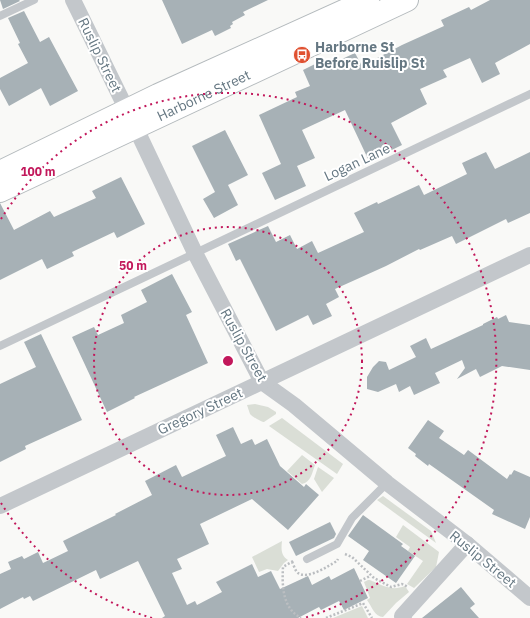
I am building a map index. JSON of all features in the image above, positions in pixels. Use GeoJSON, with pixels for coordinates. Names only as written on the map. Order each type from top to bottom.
{"type":"FeatureCollection","features":[{"type":"Feature","properties":{"kind":"main road","name":"Harborne Street"},"geometry":{"type":"LineString","coordinates":[[0,191],[131,119],[368,0]]}},
{"type":"Feature","properties":{"kind":"main road","name":"Harborne Street"},"geometry":{"type":"LineString","coordinates":[[0,172],[131,119],[407,0]]}},
{"type":"Feature","properties":{"kind":"street","name":"Ruslip Street"},"geometry":{"type":"LineString","coordinates":[[73,0],[195,253],[262,382],[294,405],[387,483],[466,544],[530,598]]}},
{"type":"Feature","properties":{"kind":"street","name":"Gregory Street"},"geometry":{"type":"LineString","coordinates":[[0,506],[528,258]]}},
{"type":"Feature","properties":{"kind":"street"},"geometry":{"type":"LineString","coordinates":[[404,618],[402,616],[466,544]]}},
{"type":"Feature","properties":{"kind":"lane"},"geometry":{"type":"LineString","coordinates":[[0,16],[34,0]]}},
{"type":"Feature","properties":{"kind":"lane","name":"Logan Lane"},"geometry":{"type":"LineString","coordinates":[[0,346],[530,94]]}},
{"type":"Feature","properties":{"kind":"lane"},"geometry":{"type":"LineString","coordinates":[[307,558],[337,544],[352,518],[387,483]]}},
{"type":"Feature","properties":{"kind":"path"},"geometry":{"type":"LineString","coordinates":[[292,562],[297,572],[308,574],[319,571],[331,565],[346,554],[352,557],[370,576],[391,587],[402,584],[411,589]]}},
{"type":"Feature","properties":{"kind":"path"},"geometry":{"type":"LineString","coordinates":[[296,560],[283,567],[283,584],[286,600],[289,606],[293,612],[301,618]]}},
{"type":"Feature","properties":{"kind":"path"},"geometry":{"type":"LineString","coordinates":[[360,581],[370,576]]}},
{"type":"Feature","properties":{"kind":"path"},"geometry":{"type":"LineString","coordinates":[[326,618],[363,603],[372,618]]}},
{"type":"Feature","properties":{"kind":"shaded area"},"geometry":{"type":"Polygon","coordinates":[[[255,404],[268,407],[276,412],[276,414],[264,422],[261,421],[250,414],[247,405],[255,404]]]}},
{"type":"Feature","properties":{"kind":"shaded area"},"geometry":{"type":"Polygon","coordinates":[[[282,418],[343,464],[337,474],[269,426],[282,418]]]}},
{"type":"Feature","properties":{"kind":"shaded area"},"geometry":{"type":"Polygon","coordinates":[[[302,455],[315,465],[309,479],[302,484],[287,471],[302,455]]]}},
{"type":"Feature","properties":{"kind":"shaded area"},"geometry":{"type":"Polygon","coordinates":[[[318,467],[334,478],[322,492],[314,479],[318,467]]]}},
{"type":"Feature","properties":{"kind":"shaded area"},"geometry":{"type":"Polygon","coordinates":[[[383,496],[431,531],[436,543],[377,500],[383,496]]]}},
{"type":"Feature","properties":{"kind":"shaded area"},"geometry":{"type":"Polygon","coordinates":[[[403,525],[439,552],[436,567],[414,588],[407,584],[423,561],[408,551],[410,547],[396,537],[403,525]]]}},
{"type":"Feature","properties":{"kind":"shaded area"},"geometry":{"type":"Polygon","coordinates":[[[282,541],[282,552],[288,560],[278,571],[267,569],[259,572],[252,557],[282,541]]]}},
{"type":"Feature","properties":{"kind":"shaded area"},"geometry":{"type":"Polygon","coordinates":[[[368,580],[391,588],[405,586],[409,592],[383,617],[380,617],[367,600],[370,598],[364,582],[368,580]]]}},
{"type":"Feature","properties":{"kind":"shaded area"},"geometry":{"type":"Polygon","coordinates":[[[362,606],[368,618],[333,618],[362,606]]]}},
{"type":"Feature","properties":{"kind":"building"},"geometry":{"type":"Polygon","coordinates":[[[0,0],[19,0],[20,1],[3,9],[0,0]]]}},
{"type":"Feature","properties":{"kind":"building"},"geometry":{"type":"Polygon","coordinates":[[[162,0],[268,0],[243,12],[245,15],[232,22],[233,24],[230,26],[231,28],[215,36],[212,30],[182,44],[162,0]]]}},
{"type":"Feature","properties":{"kind":"building"},"geometry":{"type":"Polygon","coordinates":[[[490,0],[530,0],[530,44],[495,63],[500,74],[482,83],[470,58],[443,70],[447,77],[420,89],[427,104],[391,123],[402,145],[369,161],[345,110],[302,130],[315,158],[297,166],[306,186],[275,200],[262,173],[281,164],[259,115],[297,97],[295,92],[310,86],[303,70],[315,64],[318,70],[355,53],[362,66],[402,45],[444,26],[441,20],[469,7],[471,10],[490,0]]]}},
{"type":"Feature","properties":{"kind":"building"},"geometry":{"type":"Polygon","coordinates":[[[24,11],[40,42],[49,37],[78,91],[50,106],[41,88],[9,106],[0,89],[0,78],[28,63],[18,44],[20,43],[8,18],[24,11]]]}},
{"type":"Feature","properties":{"kind":"building"},"geometry":{"type":"Polygon","coordinates":[[[225,130],[248,175],[228,185],[238,205],[214,218],[203,199],[215,192],[192,146],[225,130]]]}},
{"type":"Feature","properties":{"kind":"building"},"geometry":{"type":"Polygon","coordinates":[[[486,152],[495,169],[530,152],[530,213],[508,223],[506,219],[456,244],[452,236],[420,250],[419,249],[335,289],[339,297],[326,304],[332,316],[313,325],[308,315],[276,331],[240,259],[236,261],[228,244],[268,226],[276,242],[290,235],[297,249],[312,241],[318,253],[364,232],[354,213],[377,202],[378,204],[419,185],[424,195],[467,174],[462,163],[486,152]]]}},
{"type":"Feature","properties":{"kind":"building"},"geometry":{"type":"Polygon","coordinates":[[[121,177],[145,224],[117,238],[114,232],[72,252],[74,256],[47,269],[42,259],[0,280],[0,203],[14,230],[50,211],[54,217],[96,198],[92,191],[121,177]]]}},
{"type":"Feature","properties":{"kind":"building"},"geometry":{"type":"Polygon","coordinates":[[[172,274],[192,312],[186,315],[208,363],[134,397],[135,398],[107,412],[72,337],[94,327],[98,335],[124,323],[121,315],[147,302],[141,290],[172,274]]]}},
{"type":"Feature","properties":{"kind":"building"},"geometry":{"type":"Polygon","coordinates":[[[506,315],[509,322],[530,325],[530,370],[502,366],[480,377],[476,369],[457,379],[465,368],[462,360],[435,373],[440,383],[414,395],[410,386],[399,392],[396,384],[378,392],[367,389],[367,377],[379,361],[386,362],[389,370],[416,357],[410,346],[426,338],[431,349],[497,317],[498,319],[506,315]]]}},
{"type":"Feature","properties":{"kind":"building"},"geometry":{"type":"Polygon","coordinates":[[[41,334],[82,420],[25,446],[26,449],[0,462],[0,384],[36,367],[24,342],[41,334]]]}},
{"type":"Feature","properties":{"kind":"building"},"geometry":{"type":"Polygon","coordinates":[[[428,420],[444,431],[439,438],[464,455],[468,450],[507,479],[514,470],[530,477],[530,517],[525,529],[492,514],[494,510],[429,464],[428,466],[415,456],[416,454],[408,448],[428,420]]]}},
{"type":"Feature","properties":{"kind":"building"},"geometry":{"type":"Polygon","coordinates":[[[233,427],[241,444],[252,439],[255,445],[267,439],[280,466],[304,487],[306,484],[319,495],[288,530],[252,499],[200,524],[209,544],[177,559],[182,569],[172,573],[187,605],[195,601],[197,605],[222,592],[216,582],[252,564],[258,577],[271,571],[280,589],[308,576],[312,585],[329,576],[331,580],[354,568],[368,598],[344,610],[339,601],[321,610],[319,607],[298,618],[162,618],[165,616],[138,561],[100,579],[96,570],[33,601],[30,596],[24,599],[23,597],[0,609],[0,574],[11,569],[8,562],[22,556],[24,559],[38,552],[43,563],[68,551],[63,541],[116,515],[115,514],[152,495],[145,481],[176,465],[182,477],[226,456],[216,435],[233,427]]]}},
{"type":"Feature","properties":{"kind":"building"},"geometry":{"type":"Polygon","coordinates":[[[363,515],[403,544],[401,546],[415,556],[396,583],[363,560],[369,551],[348,536],[363,515]]]}},
{"type":"Feature","properties":{"kind":"building"},"geometry":{"type":"Polygon","coordinates":[[[330,522],[336,534],[334,538],[296,556],[289,542],[330,522]]]}},
{"type":"Feature","properties":{"kind":"building"},"geometry":{"type":"Polygon","coordinates":[[[461,587],[475,604],[470,608],[479,618],[422,618],[461,587]]]}},
{"type":"Feature","properties":{"kind":"place","name":"Harborne St Before Ruislip St"},"geometry":{"type":"Point","coordinates":[302,55]}}]}
